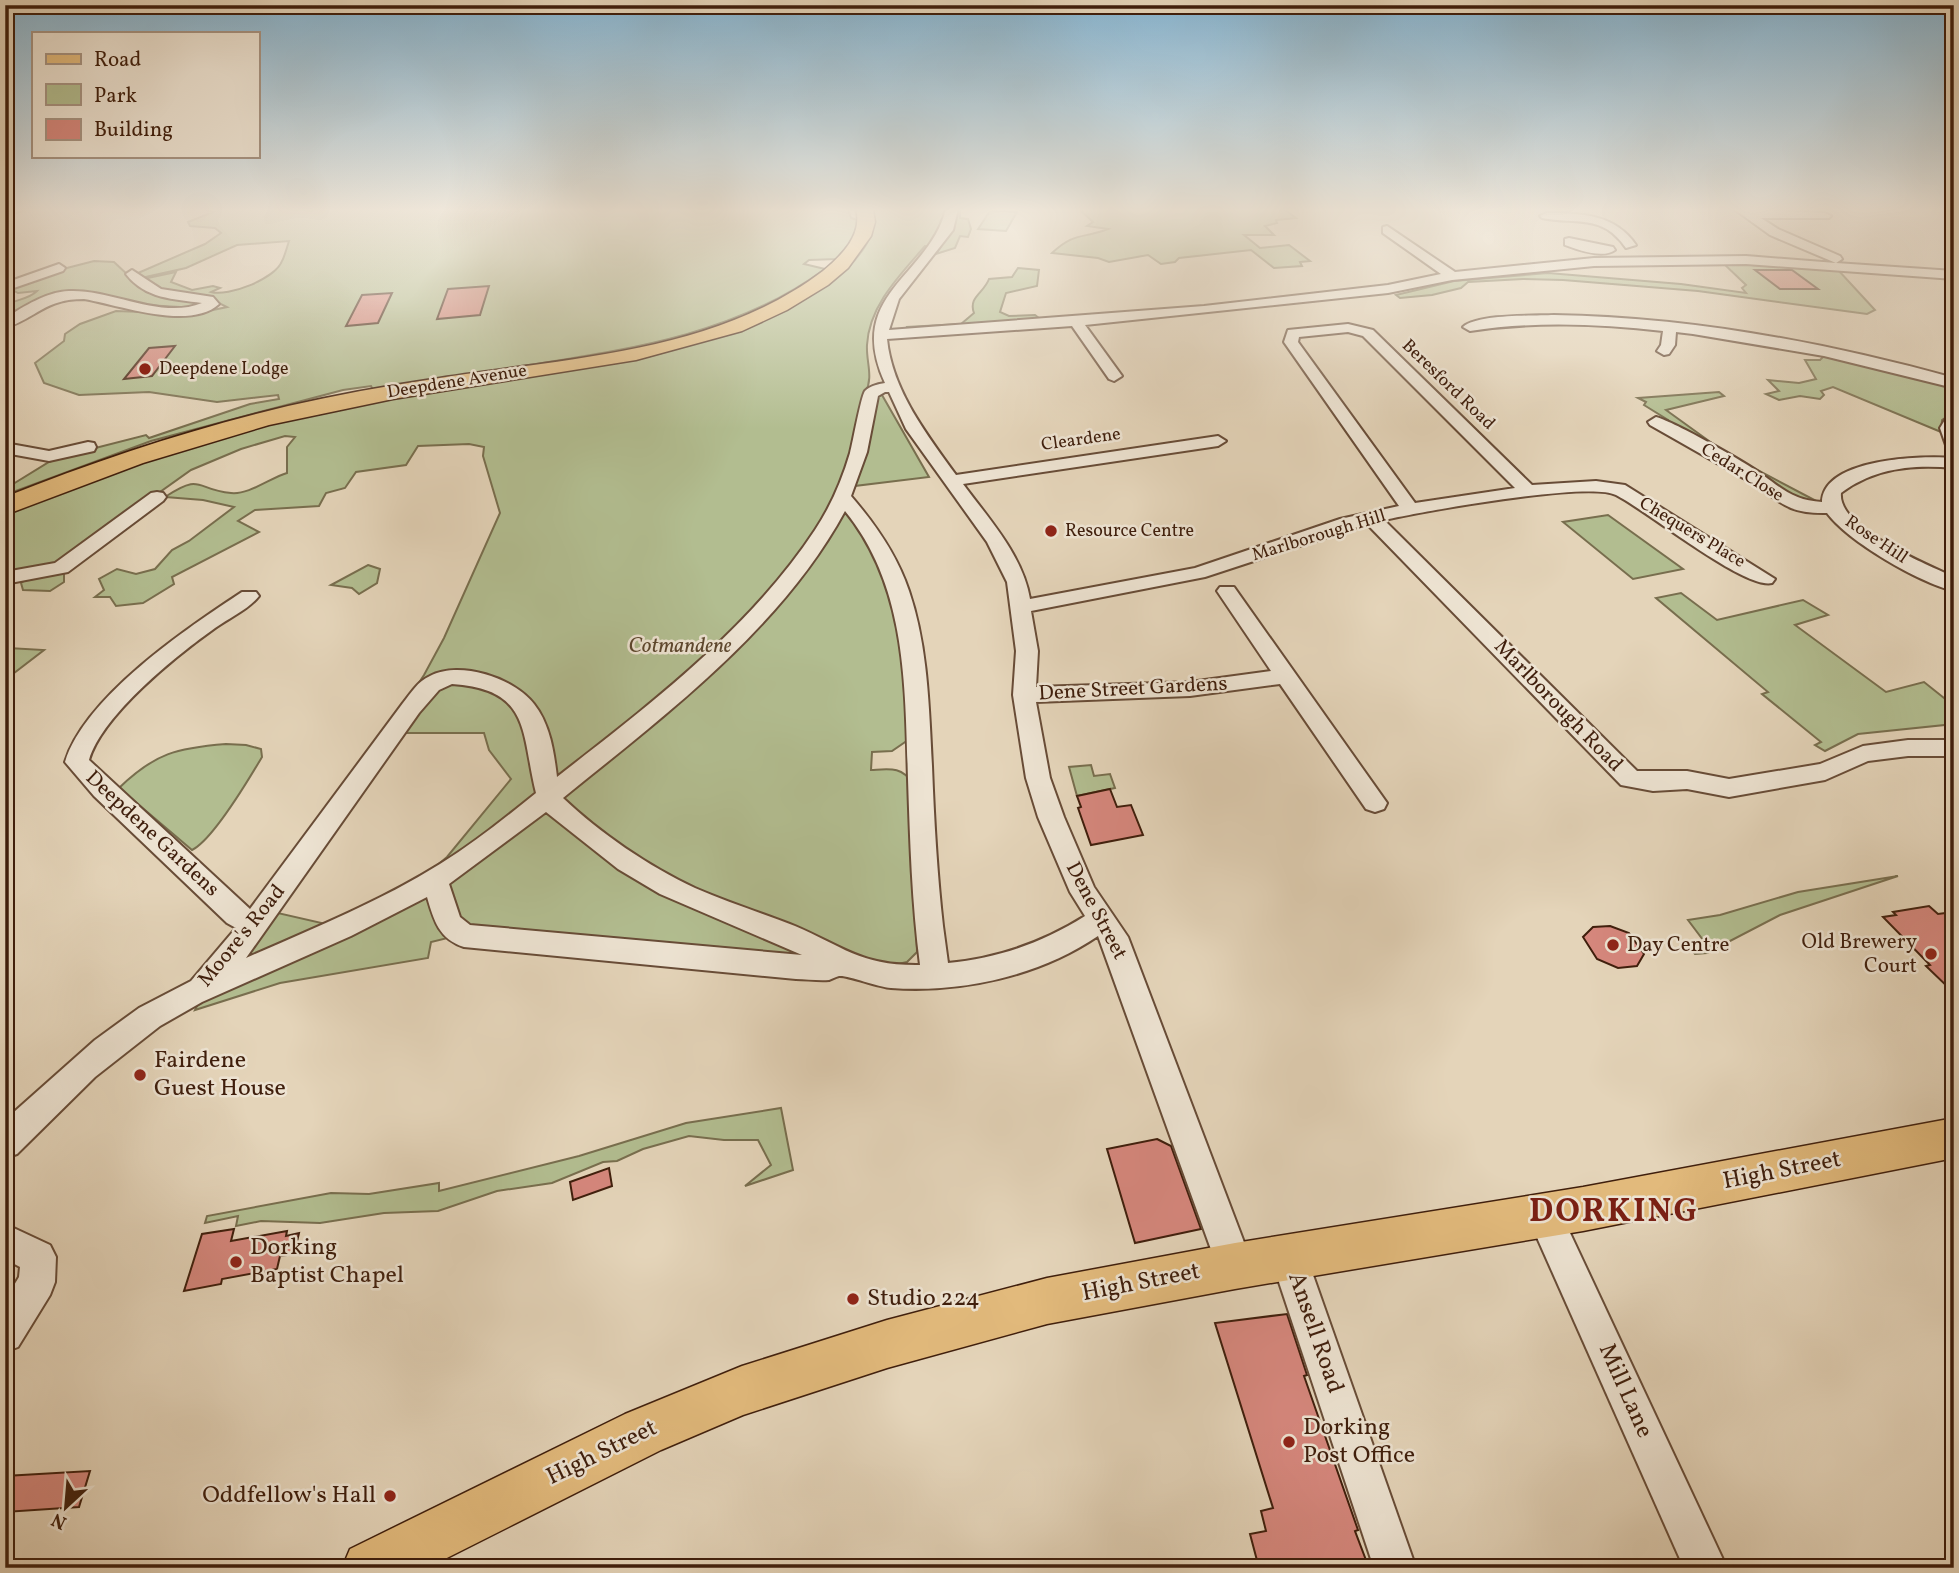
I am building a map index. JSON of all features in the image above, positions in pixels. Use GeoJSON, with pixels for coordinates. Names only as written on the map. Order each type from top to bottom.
{"type":"FeatureCollection","features":[{"type":"Feature","properties":{"kind":"highway","name":"Deepdene Avenue"},"geometry":{"type":"LineString","coordinates":[[5,507],[125,460],[261,419],[355,399],[625,355],[715,331],[779,306],[819,282]]}},
{"type":"Feature","properties":{"kind":"main road","name":"High Street"},"geometry":{"type":"LineString","coordinates":[[369,1568],[643,1432],[742,1391],[853,1353],[1047,1301],[1235,1265],[1544,1214],[1954,1138]]}},
{"type":"Feature","properties":{"kind":"street"},"geometry":{"type":"LineString","coordinates":[[5,324],[45,301],[66,295],[86,295],[125,305],[189,311],[212,304],[208,300],[169,295],[146,288],[140,282]]}},
{"type":"Feature","properties":{"kind":"street"},"geometry":{"type":"LineString","coordinates":[[905,282],[896,293],[880,335],[1076,322],[1340,295],[1426,282]]}},
{"type":"Feature","properties":{"kind":"street"},"geometry":{"type":"LineString","coordinates":[[1470,327],[1525,318],[1670,327],[1814,349],[1954,383]]}},
{"type":"Feature","properties":{"kind":"street"},"geometry":{"type":"LineString","coordinates":[[1076,322],[1114,376]]}},
{"type":"Feature","properties":{"kind":"street"},"geometry":{"type":"LineString","coordinates":[[1664,351],[1668,345],[1670,327]]}},
{"type":"Feature","properties":{"kind":"street","name":"Beresford Road"},"geometry":{"type":"LineString","coordinates":[[1410,509],[1292,342],[1293,334],[1348,328],[1368,334],[1528,491]]}},
{"type":"Feature","properties":{"kind":"street","name":"Dene Street"},"geometry":{"type":"LineString","coordinates":[[880,335],[883,361],[892,387],[914,429],[1003,554],[1017,582],[1027,651],[1024,695],[1038,778],[1051,817],[1083,892],[1114,937],[1235,1265]]}},
{"type":"Feature","properties":{"kind":"street"},"geometry":{"type":"LineString","coordinates":[[198,992],[334,931],[432,882],[547,797],[708,665],[817,541],[842,496],[863,439],[871,394],[881,388],[892,387]]}},
{"type":"Feature","properties":{"kind":"street","name":"Rose Hill"},"geometry":{"type":"LineString","coordinates":[[1927,460],[1953,445],[1948,428],[1954,418]]}},
{"type":"Feature","properties":{"kind":"street","name":"Cedar Close"},"geometry":{"type":"LineString","coordinates":[[1656,422],[1756,478],[1767,490],[1787,502],[1802,507],[1832,507]]}},
{"type":"Feature","properties":{"kind":"street","name":"Cleardene"},"geometry":{"type":"LineString","coordinates":[[951,481],[1218,441]]}},
{"type":"Feature","properties":{"kind":"street"},"geometry":{"type":"LineString","coordinates":[[5,448],[49,456],[88,447]]}},
{"type":"Feature","properties":{"kind":"street","name":"Rose Hill"},"geometry":{"type":"LineString","coordinates":[[1954,463],[1927,460],[1887,466],[1850,478],[1832,491],[1832,507],[1854,529],[1878,546],[1954,585]]}},
{"type":"Feature","properties":{"kind":"street","name":"Marlborough Hill"},"geometry":{"type":"LineString","coordinates":[[1022,607],[1198,573],[1370,517],[1410,509],[1528,491],[1596,486],[1619,489]]}},
{"type":"Feature","properties":{"kind":"street","name":"Chequers Place"},"geometry":{"type":"LineString","coordinates":[[1619,489],[1687,534],[1765,579]]}},
{"type":"Feature","properties":{"kind":"street"},"geometry":{"type":"LineString","coordinates":[[842,496],[855,509],[875,540],[894,573],[905,603],[918,690],[920,774],[936,976]]}},
{"type":"Feature","properties":{"kind":"street"},"geometry":{"type":"LineString","coordinates":[[5,578],[61,568],[158,497]]}},
{"type":"Feature","properties":{"kind":"street","name":"Marlborough Road"},"geometry":{"type":"LineString","coordinates":[[1370,517],[1630,779],[1653,782],[1687,780],[1729,788],[1825,772],[1863,754],[1908,748],[1954,748]]}},
{"type":"Feature","properties":{"kind":"street"},"geometry":{"type":"LineString","coordinates":[[1227,591],[1375,803]]}},
{"type":"Feature","properties":{"kind":"street","name":"Deepdene Gardens"},"geometry":{"type":"LineString","coordinates":[[249,596],[164,655],[132,683],[81,745],[77,762],[103,790],[237,915],[254,925]]}},
{"type":"Feature","properties":{"kind":"street","name":"Dene Street Gardens"},"geometry":{"type":"LineString","coordinates":[[1024,695],[1190,689],[1284,676]]}},
{"type":"Feature","properties":{"kind":"street","name":"Moore's Road"},"geometry":{"type":"LineString","coordinates":[[5,1143],[114,1042],[175,1002],[198,992],[254,925],[431,682],[455,677],[492,685],[514,697],[527,709],[540,737],[547,797]]}},
{"type":"Feature","properties":{"kind":"street"},"geometry":{"type":"LineString","coordinates":[[547,797],[587,831],[653,878],[719,910],[790,936],[865,972],[895,976],[936,976],[982,970],[1052,949],[1102,919]]}},
{"type":"Feature","properties":{"kind":"street"},"geometry":{"type":"LineString","coordinates":[[432,882],[438,889],[448,923],[464,936],[796,967],[828,968],[842,963]]}},
{"type":"Feature","properties":{"kind":"street","name":"Mill Lane"},"geometry":{"type":"LineString","coordinates":[[1544,1214],[1706,1568]]}},
{"type":"Feature","properties":{"kind":"street"},"geometry":{"type":"LineString","coordinates":[[5,1241],[38,1256],[37,1282],[5,1334]]}},
{"type":"Feature","properties":{"kind":"street","name":"Ansell Road"},"geometry":{"type":"LineString","coordinates":[[1289,1258],[1395,1568]]}},
{"type":"Feature","properties":{"kind":"green space"},"geometry":{"type":"Polygon","coordinates":[[[25,282],[136,282],[146,292],[205,303],[197,308],[129,304],[80,293],[5,321],[5,306],[37,291],[18,293],[9,288],[25,282]]]}},
{"type":"Feature","properties":{"kind":"green space"},"geometry":{"type":"Polygon","coordinates":[[[149,282],[172,282],[192,290],[213,286],[220,288],[211,292],[219,293],[256,282],[805,282],[758,308],[723,323],[650,344],[373,390],[371,386],[343,390],[151,441],[5,495],[5,489],[64,456],[146,435],[149,438],[250,404],[279,399],[278,395],[217,402],[149,392],[79,395],[44,383],[35,363],[64,341],[65,334],[80,324],[116,311],[194,314],[227,307],[211,299],[167,293],[149,282]]]}},
{"type":"Feature","properties":{"kind":"green space","name":"Cotmandene"},"geometry":{"type":"Polygon","coordinates":[[[817,282],[894,282],[880,303],[869,330],[869,381],[865,394],[882,395],[929,477],[855,486],[845,510],[861,523],[902,623],[908,740],[892,751],[872,752],[871,770],[899,771],[912,783],[917,952],[907,962],[889,966],[480,930],[431,942],[428,958],[280,983],[195,1010],[200,1000],[241,963],[278,913],[330,925],[422,878],[447,857],[511,779],[489,750],[484,733],[386,733],[424,675],[444,638],[500,513],[483,456],[484,447],[469,444],[418,446],[406,465],[356,472],[345,488],[326,493],[319,506],[255,510],[238,521],[259,532],[172,577],[174,584],[143,603],[116,606],[110,597],[95,597],[104,590],[99,579],[117,569],[136,574],[155,569],[172,550],[189,541],[234,507],[203,500],[165,497],[193,484],[238,493],[287,473],[287,447],[295,437],[285,436],[241,449],[191,470],[56,566],[5,575],[5,515],[78,485],[208,440],[353,403],[678,347],[817,282]]]}},
{"type":"Feature","properties":{"kind":"green space"},"geometry":{"type":"Polygon","coordinates":[[[1037,282],[1037,286],[1006,293],[1000,312],[1009,316],[1035,315],[1039,318],[911,329],[906,327],[961,324],[974,313],[973,303],[987,284],[1037,282]]]}},
{"type":"Feature","properties":{"kind":"green space"},"geometry":{"type":"Polygon","coordinates":[[[1448,282],[1468,282],[1461,288],[1432,295],[1400,298],[1396,295],[1448,282]]]}},
{"type":"Feature","properties":{"kind":"green space"},"geometry":{"type":"Polygon","coordinates":[[[1593,282],[1662,282],[1746,293],[1742,288],[1746,285],[1743,282],[1850,282],[1875,310],[1867,314],[1698,291],[1593,282]]]}},
{"type":"Feature","properties":{"kind":"green space"},"geometry":{"type":"Polygon","coordinates":[[[1825,355],[1954,387],[1954,412],[1942,420],[1941,432],[1833,387],[1821,391],[1824,395],[1820,399],[1800,396],[1779,400],[1766,394],[1779,391],[1768,380],[1799,383],[1816,379],[1805,360],[1820,360],[1825,355]]]}},
{"type":"Feature","properties":{"kind":"green space"},"geometry":{"type":"Polygon","coordinates":[[[1719,392],[1724,396],[1666,410],[1727,454],[1820,503],[1802,503],[1667,424],[1668,420],[1638,398],[1719,392]]]}},
{"type":"Feature","properties":{"kind":"green space"},"geometry":{"type":"Polygon","coordinates":[[[1608,515],[1683,569],[1633,579],[1563,522],[1608,515]]]}},
{"type":"Feature","properties":{"kind":"green space"},"geometry":{"type":"Polygon","coordinates":[[[368,565],[380,569],[377,583],[359,594],[352,588],[331,585],[368,565]]]}},
{"type":"Feature","properties":{"kind":"green space"},"geometry":{"type":"Polygon","coordinates":[[[64,574],[64,582],[50,591],[23,590],[21,583],[28,578],[64,574]]]}},
{"type":"Feature","properties":{"kind":"green space"},"geometry":{"type":"Polygon","coordinates":[[[1681,593],[1717,620],[1803,600],[1828,615],[1795,625],[1886,692],[1924,682],[1954,706],[1954,724],[1858,734],[1825,751],[1815,745],[1821,742],[1762,694],[1768,692],[1656,598],[1681,593]]]}},
{"type":"Feature","properties":{"kind":"green space"},"geometry":{"type":"Polygon","coordinates":[[[5,649],[44,650],[5,680],[5,649]]]}},
{"type":"Feature","properties":{"kind":"green space"},"geometry":{"type":"Polygon","coordinates":[[[226,744],[261,749],[262,757],[220,822],[201,844],[192,850],[119,788],[144,767],[168,754],[226,744]]]}},
{"type":"Feature","properties":{"kind":"green space"},"geometry":{"type":"Polygon","coordinates":[[[1091,765],[1094,776],[1110,774],[1115,788],[1077,796],[1069,767],[1091,765]]]}},
{"type":"Feature","properties":{"kind":"green space"},"geometry":{"type":"Polygon","coordinates":[[[1898,876],[1780,915],[1707,953],[1695,954],[1689,946],[1706,944],[1688,920],[1720,915],[1798,892],[1898,876]]]}},
{"type":"Feature","properties":{"kind":"green space"},"geometry":{"type":"Polygon","coordinates":[[[781,1108],[793,1170],[745,1186],[771,1165],[758,1140],[689,1136],[643,1149],[617,1161],[603,1162],[552,1183],[497,1191],[438,1211],[384,1213],[320,1223],[261,1221],[236,1226],[238,1216],[205,1223],[207,1216],[331,1193],[369,1194],[439,1183],[439,1191],[579,1156],[686,1123],[781,1108]]]}},
{"type":"Feature","properties":{"kind":"building"},"geometry":{"type":"Polygon","coordinates":[[[1771,282],[1809,282],[1818,289],[1780,289],[1771,282]]]}},
{"type":"Feature","properties":{"kind":"building"},"geometry":{"type":"Polygon","coordinates":[[[489,286],[480,315],[437,319],[448,289],[489,286]]]}},
{"type":"Feature","properties":{"kind":"building"},"geometry":{"type":"Polygon","coordinates":[[[392,293],[378,323],[346,326],[362,295],[392,293]]]}},
{"type":"Feature","properties":{"kind":"building","name":"Deepdene Lodge"},"geometry":{"type":"Polygon","coordinates":[[[175,346],[152,376],[124,379],[149,348],[175,346]]]}},
{"type":"Feature","properties":{"kind":"building"},"geometry":{"type":"Polygon","coordinates":[[[1110,789],[1117,807],[1131,805],[1143,835],[1091,845],[1078,808],[1081,807],[1077,796],[1110,789]]]}},
{"type":"Feature","properties":{"kind":"building","name":"Old Brewery Court"},"geometry":{"type":"Polygon","coordinates":[[[1929,906],[1938,914],[1954,912],[1954,993],[1883,917],[1896,915],[1893,912],[1929,906]]]}},
{"type":"Feature","properties":{"kind":"building","name":"Day Centre"},"geometry":{"type":"Polygon","coordinates":[[[1610,926],[1629,933],[1644,954],[1637,966],[1618,968],[1597,959],[1583,937],[1593,927],[1610,926]]]}},
{"type":"Feature","properties":{"kind":"building"},"geometry":{"type":"Polygon","coordinates":[[[1157,1139],[1171,1146],[1201,1229],[1135,1243],[1107,1149],[1157,1139]]]}},
{"type":"Feature","properties":{"kind":"building"},"geometry":{"type":"Polygon","coordinates":[[[609,1168],[612,1186],[573,1200],[570,1182],[609,1168]]]}},
{"type":"Feature","properties":{"kind":"building","name":"Dorking Baptist Chapel"},"geometry":{"type":"Polygon","coordinates":[[[234,1229],[231,1241],[287,1231],[286,1236],[299,1233],[294,1254],[280,1256],[277,1269],[222,1279],[221,1284],[184,1291],[202,1234],[234,1229]]]}},
{"type":"Feature","properties":{"kind":"building","name":"Dorking Post Office"},"geometry":{"type":"Polygon","coordinates":[[[1287,1314],[1307,1375],[1304,1376],[1369,1568],[1259,1568],[1250,1534],[1266,1531],[1261,1511],[1273,1508],[1215,1323],[1287,1314]]]}},
{"type":"Feature","properties":{"kind":"building"},"geometry":{"type":"Polygon","coordinates":[[[90,1471],[79,1507],[5,1512],[5,1476],[90,1471]]]}},
{"type":"Feature","properties":{"kind":"place","name":"Deepdene Lodge"},"geometry":{"type":"Point","coordinates":[145,369]}},
{"type":"Feature","properties":{"kind":"place","name":"Resource Centre"},"geometry":{"type":"Point","coordinates":[1051,531]}},
{"type":"Feature","properties":{"kind":"place","name":"Day Centre"},"geometry":{"type":"Point","coordinates":[1613,945]}},
{"type":"Feature","properties":{"kind":"place","name":"Old Brewery Court"},"geometry":{"type":"Point","coordinates":[1931,954]}},
{"type":"Feature","properties":{"kind":"place","name":"Fairdene Guest House"},"geometry":{"type":"Point","coordinates":[140,1075]}},
{"type":"Feature","properties":{"kind":"place","name":"Dorking Baptist Chapel"},"geometry":{"type":"Point","coordinates":[236,1262]}},
{"type":"Feature","properties":{"kind":"place","name":"Studio 224"},"geometry":{"type":"Point","coordinates":[853,1299]}},
{"type":"Feature","properties":{"kind":"place","name":"Dorking Post Office"},"geometry":{"type":"Point","coordinates":[1289,1442]}},
{"type":"Feature","properties":{"kind":"place","name":"Oddfellow's Hall"},"geometry":{"type":"Point","coordinates":[390,1496]}},
{"type":"Feature","properties":{"kind":"district","name":"DORKING"},"geometry":{"type":"Point","coordinates":[1614,1213]}}]}
